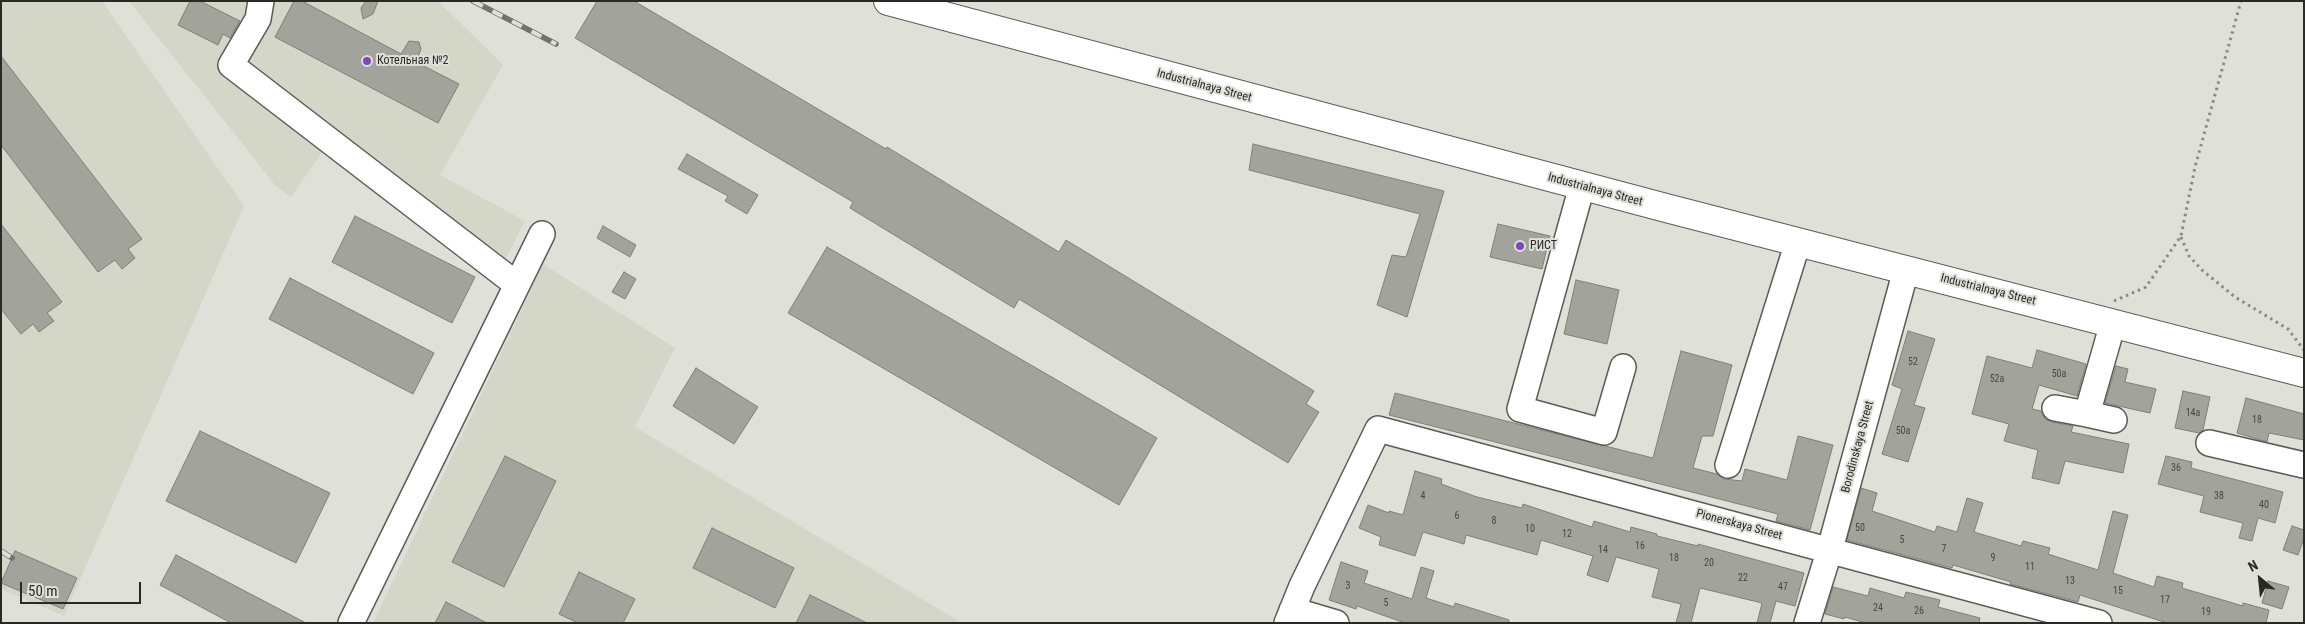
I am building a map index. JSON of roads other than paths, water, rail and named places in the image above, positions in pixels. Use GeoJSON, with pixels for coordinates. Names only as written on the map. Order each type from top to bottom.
{"type":"FeatureCollection","features":[{"type":"Feature","properties":{"kind":"main road","name":"Industrialnaya Street"},"geometry":{"type":"LineString","coordinates":[[888,1],[1582,186],[1906,270],[2110,312],[2304,373]]}},
{"type":"Feature","properties":{"kind":"street"},"geometry":{"type":"LineString","coordinates":[[261,1],[258,19],[231,65],[516,284]]}},
{"type":"Feature","properties":{"kind":"street"},"geometry":{"type":"LineString","coordinates":[[1582,186],[1520,409],[1604,432],[1622,367]]}},
{"type":"Feature","properties":{"kind":"street"},"geometry":{"type":"LineString","coordinates":[[351,623],[542,234]]}},
{"type":"Feature","properties":{"kind":"street"},"geometry":{"type":"LineString","coordinates":[[1728,465],[1798,242]]}},
{"type":"Feature","properties":{"kind":"street","name":"Borodinskaya Street"},"geometry":{"type":"LineString","coordinates":[[1807,623],[1830,549],[1906,270]]}},
{"type":"Feature","properties":{"kind":"street"},"geometry":{"type":"LineString","coordinates":[[2087,414],[2110,312]]}},
{"type":"Feature","properties":{"kind":"street"},"geometry":{"type":"LineString","coordinates":[[2056,408],[2114,420]]}},
{"type":"Feature","properties":{"kind":"street","name":"Pionerskaya Street"},"geometry":{"type":"LineString","coordinates":[[1289,616],[1378,429],[1830,549],[2099,623]]}},
{"type":"Feature","properties":{"kind":"street"},"geometry":{"type":"LineString","coordinates":[[2209,443],[2304,465]]}},
{"type":"Feature","properties":{"kind":"street"},"geometry":{"type":"LineString","coordinates":[[1289,616],[1336,623]]}},
{"type":"Feature","properties":{"kind":"railway"},"geometry":{"type":"LineString","coordinates":[[473,1],[556,44]]}},
{"type":"Feature","properties":{"kind":"railway"},"geometry":{"type":"LineString","coordinates":[[1,551],[12,558]]}},
{"type":"Feature","properties":{"kind":"place","name":"Котельная №2"},"geometry":{"type":"Point","coordinates":[367,61]}},
{"type":"Feature","properties":{"kind":"place","name":"РИСТ"},"geometry":{"type":"Point","coordinates":[1520,246]}}]}
